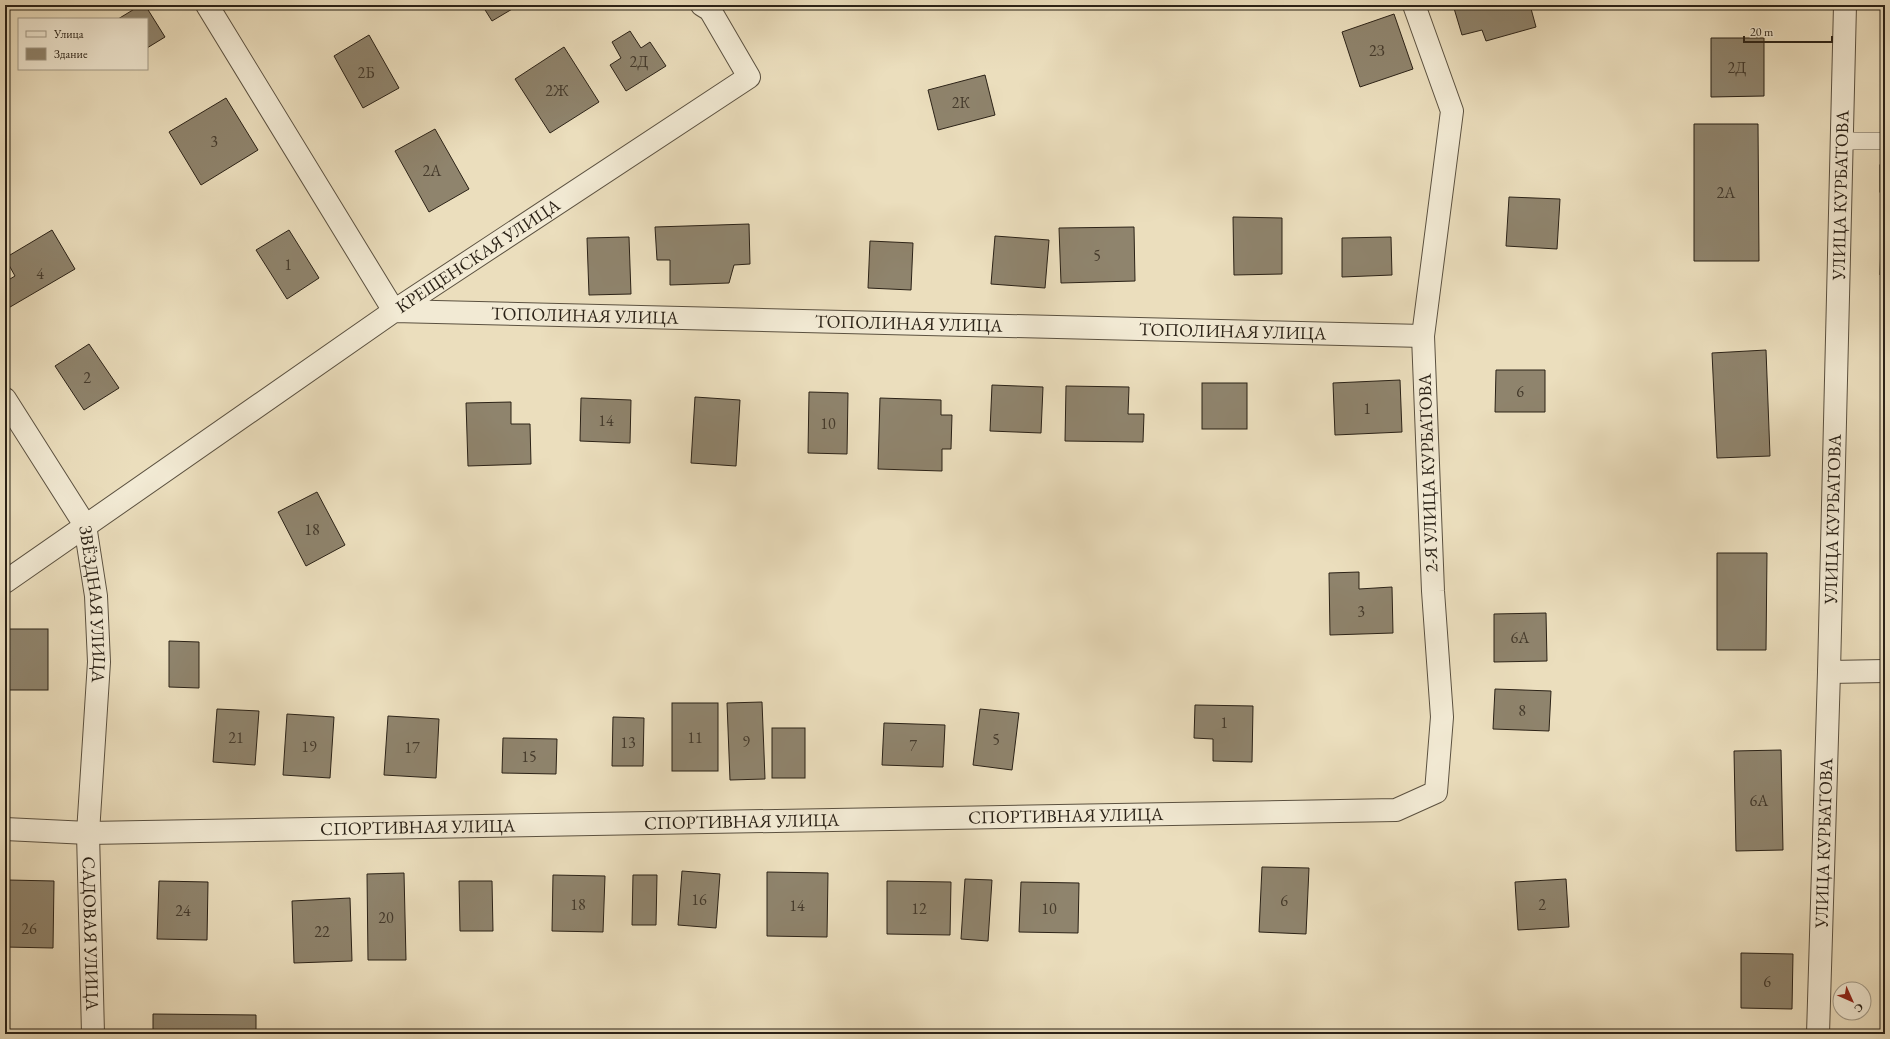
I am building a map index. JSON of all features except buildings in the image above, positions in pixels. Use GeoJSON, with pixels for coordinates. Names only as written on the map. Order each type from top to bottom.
{"type":"FeatureCollection","features":[{"type":"Feature","properties":{"kind":"street","name":"КРЕЩЕНСКАЯ УЛИЦА"},"geometry":{"type":"LineString","coordinates":[[207,5],[394,311],[749,77],[710,10],[702,5]]}},
{"type":"Feature","properties":{"kind":"street","name":"2-Я УЛИЦА КУРБАТОВА"},"geometry":{"type":"LineString","coordinates":[[1396,810],[1436,792],[1442,718],[1433,591],[1423,336],[1452,111],[1414,5]]}},
{"type":"Feature","properties":{"kind":"street","name":"УЛИЦА КУРБАТОВА"},"geometry":{"type":"LineString","coordinates":[[1818,1034],[1829,672],[1845,5]]}},
{"type":"Feature","properties":{"kind":"street","name":"ТОПОЛИНАЯ УЛИЦА"},"geometry":{"type":"LineString","coordinates":[[394,311],[1423,336]]}},
{"type":"Feature","properties":{"kind":"street"},"geometry":{"type":"LineString","coordinates":[[5,582],[394,311]]}},
{"type":"Feature","properties":{"kind":"street","name":"ЗВЁЗДНАЯ УЛИЦА"},"geometry":{"type":"LineString","coordinates":[[5,399],[85,525],[96,596],[99,662],[88,833]]}},
{"type":"Feature","properties":{"kind":"street"},"geometry":{"type":"LineString","coordinates":[[1829,672],[1885,671]]}},
{"type":"Feature","properties":{"kind":"street","name":"СПОРТИВНАЯ УЛИЦА"},"geometry":{"type":"LineString","coordinates":[[5,829],[88,833],[1396,810]]}},
{"type":"Feature","properties":{"kind":"street","name":"САДОВАЯ УЛИЦА"},"geometry":{"type":"LineString","coordinates":[[88,833],[93,1034]]}},
{"type":"Feature","properties":{"kind":"lane"},"geometry":{"type":"LineString","coordinates":[[1842,141],[1885,141]]}}]}
